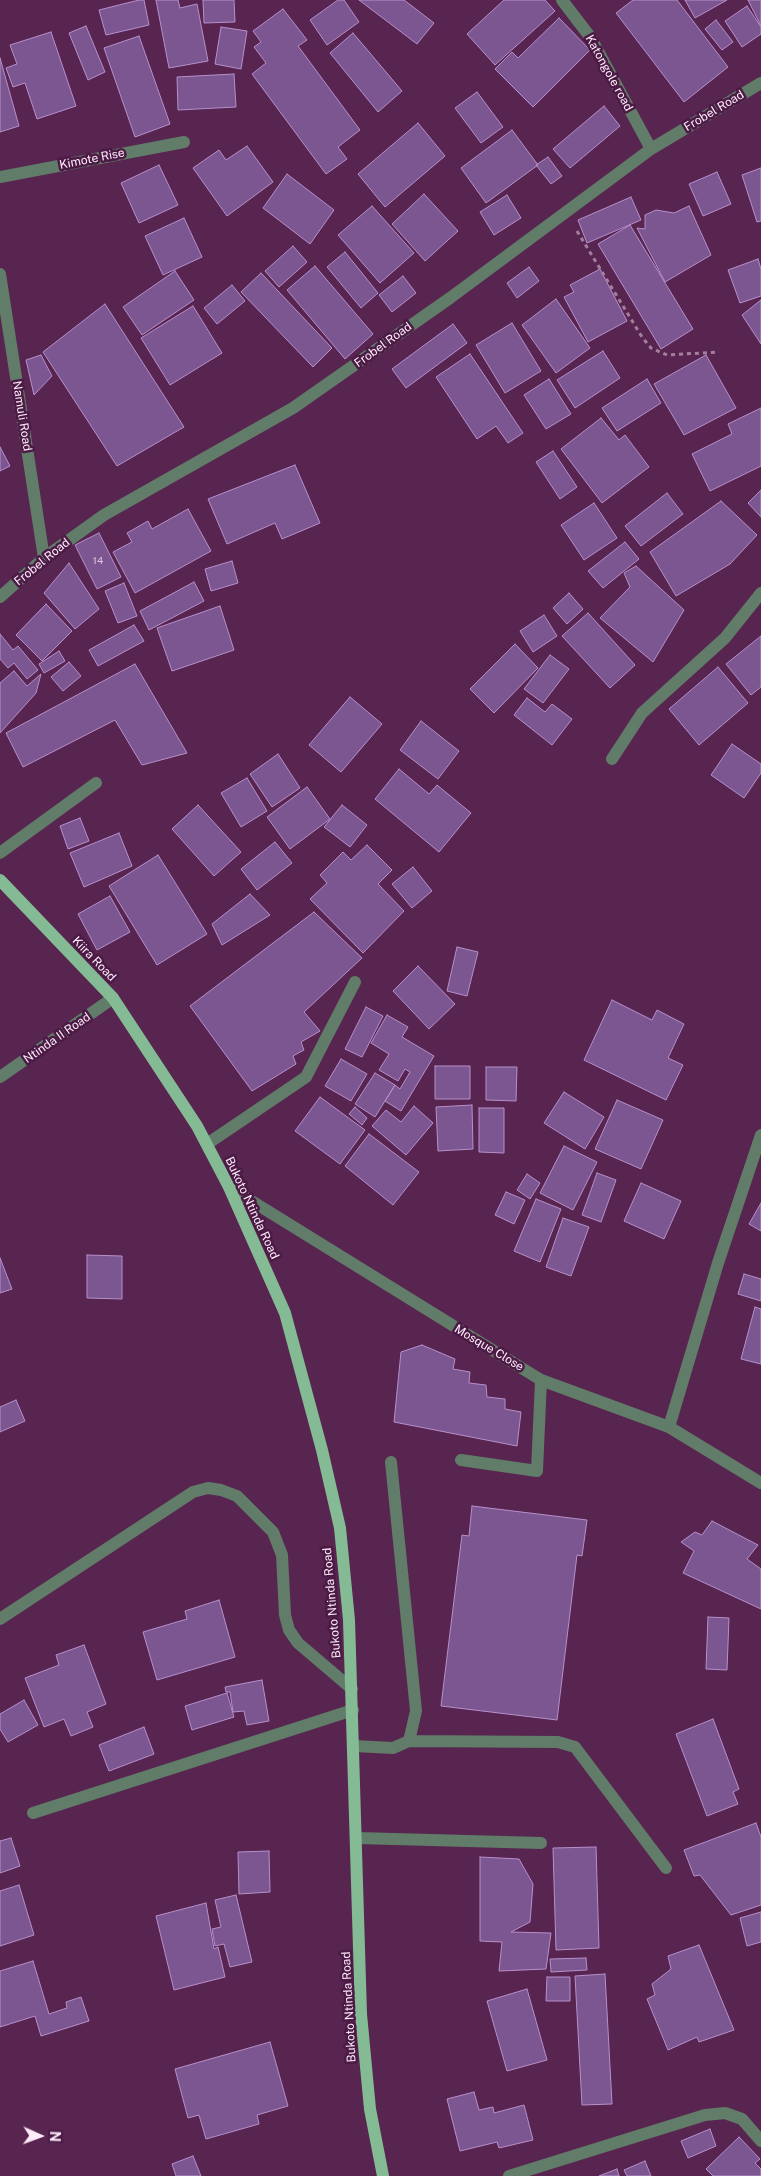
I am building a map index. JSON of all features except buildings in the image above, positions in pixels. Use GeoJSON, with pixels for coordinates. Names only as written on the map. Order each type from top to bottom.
{"type":"FeatureCollection","features":[{"type":"Feature","properties":{"kind":"main road","name":"Kiira Road"},"geometry":{"type":"LineString","coordinates":[[0,880],[113,998],[156,1066]]}},
{"type":"Feature","properties":{"kind":"main road","name":"Bukoto Ntinda Road"},"geometry":{"type":"LineString","coordinates":[[156,1066],[207,1144],[229,1187],[285,1313],[322,1450],[340,1528],[349,1620],[353,1710],[361,2014],[370,2109],[383,2176]]}},
{"type":"Feature","properties":{"kind":"street","name":"Katongole road"},"geometry":{"type":"LineString","coordinates":[[562,0],[591,38],[651,149]]}},
{"type":"Feature","properties":{"kind":"street","name":"Frobel Road"},"geometry":{"type":"LineString","coordinates":[[0,596],[44,558],[104,515],[293,408],[450,298],[651,149],[761,83]]}},
{"type":"Feature","properties":{"kind":"street","name":"Kimote Rise"},"geometry":{"type":"LineString","coordinates":[[0,177],[184,142]]}},
{"type":"Feature","properties":{"kind":"street","name":"Namuli Road"},"geometry":{"type":"LineString","coordinates":[[0,274],[44,558]]}},
{"type":"Feature","properties":{"kind":"street"},"geometry":{"type":"LineString","coordinates":[[612,759],[642,713],[725,638],[761,593]]}},
{"type":"Feature","properties":{"kind":"street"},"geometry":{"type":"LineString","coordinates":[[0,853],[96,782]]}},
{"type":"Feature","properties":{"kind":"street"},"geometry":{"type":"LineString","coordinates":[[207,1144],[306,1078],[356,982]]}},
{"type":"Feature","properties":{"kind":"street","name":"Ntinda II Road"},"geometry":{"type":"LineString","coordinates":[[0,1077],[113,998]]}},
{"type":"Feature","properties":{"kind":"street"},"geometry":{"type":"LineString","coordinates":[[669,1427],[718,1263],[761,1135]]}},
{"type":"Feature","properties":{"kind":"street","name":"Mosque Close"},"geometry":{"type":"LineString","coordinates":[[229,1187],[541,1380],[669,1427],[761,1482]]}},
{"type":"Feature","properties":{"kind":"street"},"geometry":{"type":"LineString","coordinates":[[461,1460],[537,1471],[541,1380]]}},
{"type":"Feature","properties":{"kind":"street"},"geometry":{"type":"LineString","coordinates":[[391,1462],[416,1711],[408,1741]]}},
{"type":"Feature","properties":{"kind":"street"},"geometry":{"type":"LineString","coordinates":[[0,1619],[193,1492],[208,1488],[221,1490],[237,1496],[273,1532],[282,1555],[285,1615],[289,1630],[298,1643],[352,1689]]}},
{"type":"Feature","properties":{"kind":"street"},"geometry":{"type":"LineString","coordinates":[[33,1813],[353,1710]]}},
{"type":"Feature","properties":{"kind":"street"},"geometry":{"type":"LineString","coordinates":[[354,1746],[393,1748],[408,1741],[558,1742],[575,1747],[666,1868]]}},
{"type":"Feature","properties":{"kind":"street"},"geometry":{"type":"LineString","coordinates":[[357,1838],[541,1843]]}},
{"type":"Feature","properties":{"kind":"street"},"geometry":{"type":"LineString","coordinates":[[509,2176],[705,2114],[725,2112],[742,2119],[761,2141]]}},
{"type":"Feature","properties":{"kind":"path"},"geometry":{"type":"LineString","coordinates":[[565,211],[642,337],[651,348],[667,355],[719,352]]}}]}
